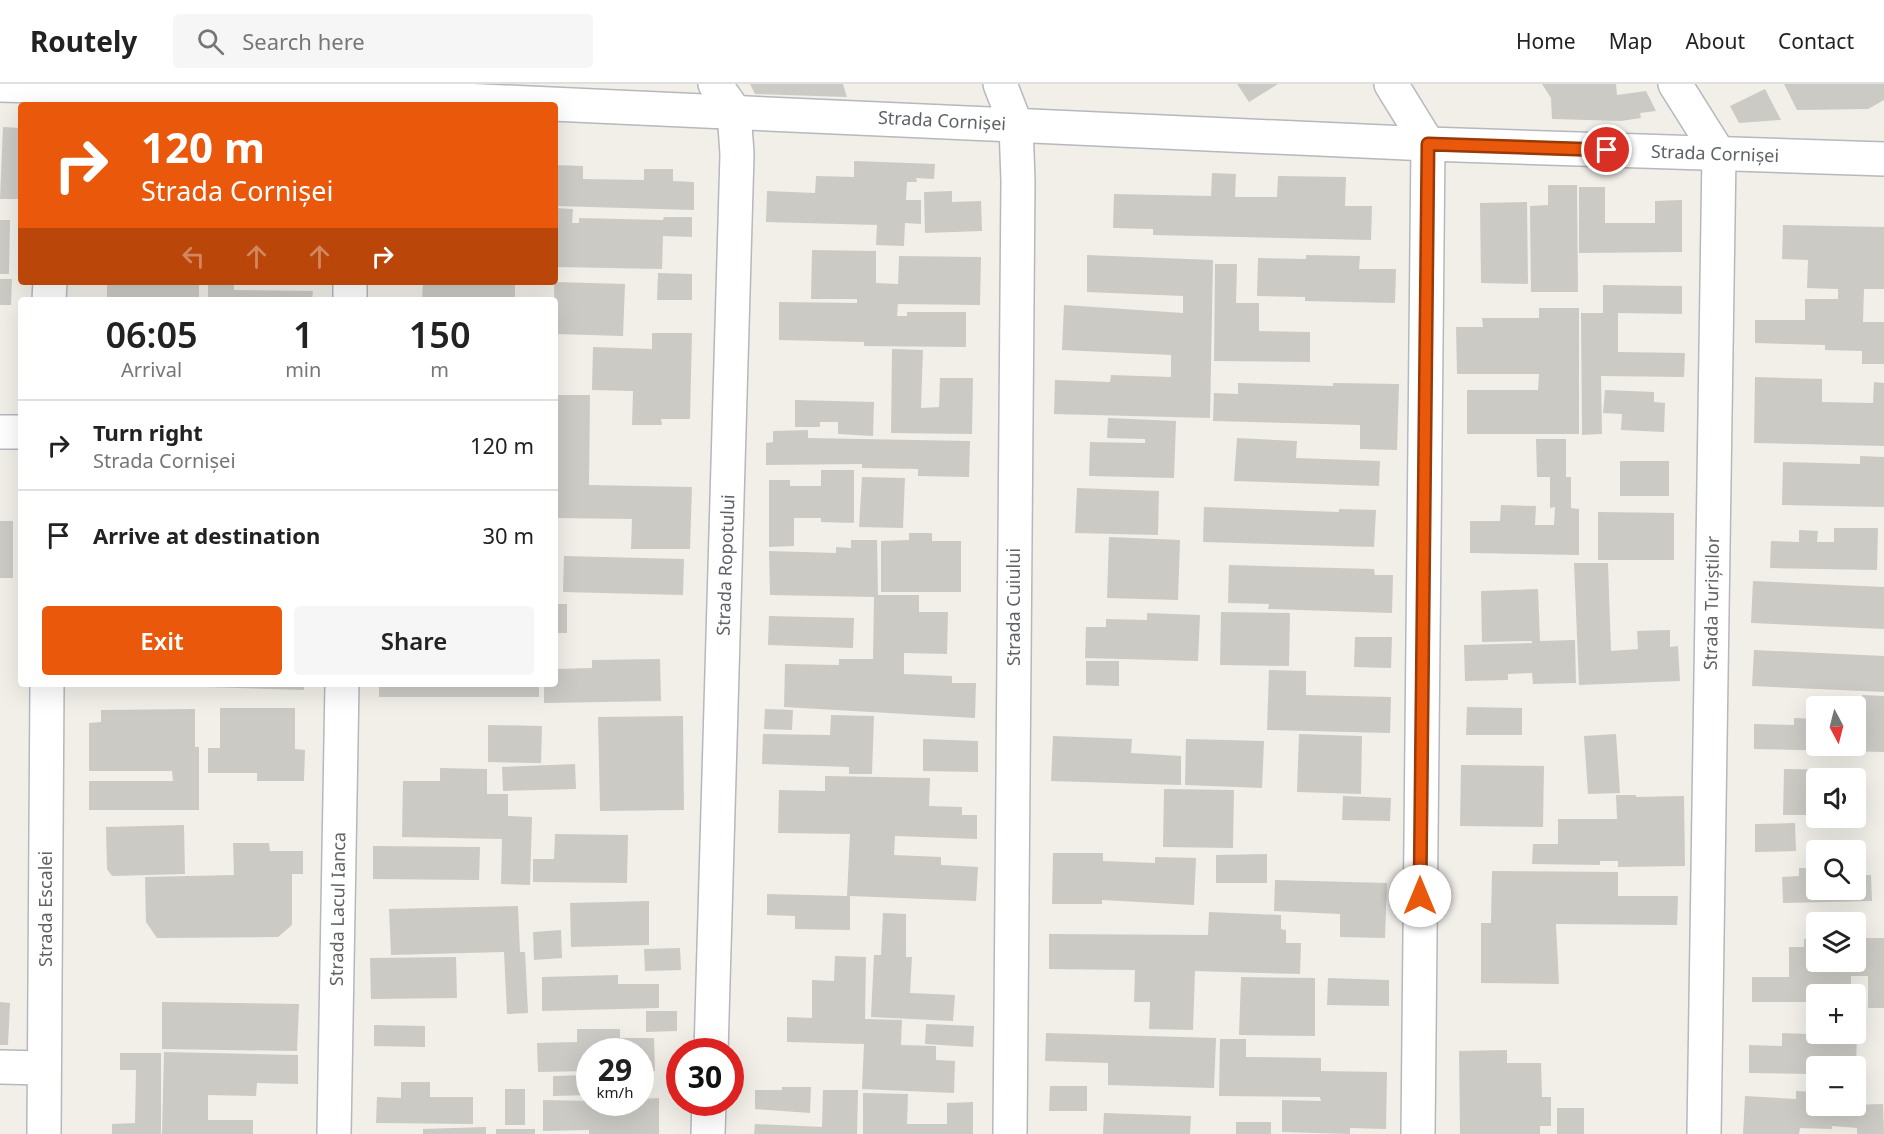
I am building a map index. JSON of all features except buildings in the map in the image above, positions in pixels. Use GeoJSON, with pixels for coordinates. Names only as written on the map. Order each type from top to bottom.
{"type":"FeatureCollection","features":[{"type":"Feature","properties":{"kind":"street","name":"Strada Ropotului"},"geometry":{"type":"LineString","coordinates":[[711,1038],[737,154],[734,111],[716,84]]}},
{"type":"Feature","properties":{"kind":"street","name":"Strada Cuiului"},"geometry":{"type":"LineString","coordinates":[[1000,84],[1016,125],[1018,181],[1010,1134]]}},
{"type":"Feature","properties":{"kind":"street"},"geometry":{"type":"LineString","coordinates":[[1391,84],[1428,144],[1418,1134]]}},
{"type":"Feature","properties":{"kind":"street"},"geometry":{"type":"LineString","coordinates":[[1675,84],[1719,154]]}},
{"type":"Feature","properties":{"kind":"street","name":"Strada Cornișei"},"geometry":{"type":"LineString","coordinates":[[0,86],[48,92],[421,102]]}},
{"type":"Feature","properties":{"kind":"street","name":"Strada Cornișei"},"geometry":{"type":"LineString","coordinates":[[558,106],[734,111],[1428,144],[1884,159]]}},
{"type":"Feature","properties":{"kind":"street","name":"Strada Turiștilor"},"geometry":{"type":"LineString","coordinates":[[1704,1134],[1719,154]]}},
{"type":"Feature","properties":{"kind":"street"},"geometry":{"type":"LineString","coordinates":[[0,432],[18,432]]}},
{"type":"Feature","properties":{"kind":"street","name":"Strada Escalei"},"geometry":{"type":"LineString","coordinates":[[44,1134],[47,687]]}},
{"type":"Feature","properties":{"kind":"street","name":"Strada Lacul Ianca"},"geometry":{"type":"LineString","coordinates":[[334,1134],[342,687]]}},
{"type":"Feature","properties":{"kind":"street"},"geometry":{"type":"LineString","coordinates":[[0,1067],[44,1068]]}},
{"type":"Feature","properties":{"kind":"street"},"geometry":{"type":"LineString","coordinates":[[708,1134],[709,1116]]}},
{"type":"Feature","properties":{"kind":"route"},"geometry":{"type":"LineString","coordinates":[[1420,896],[1428,144],[1607,150]]}}]}
